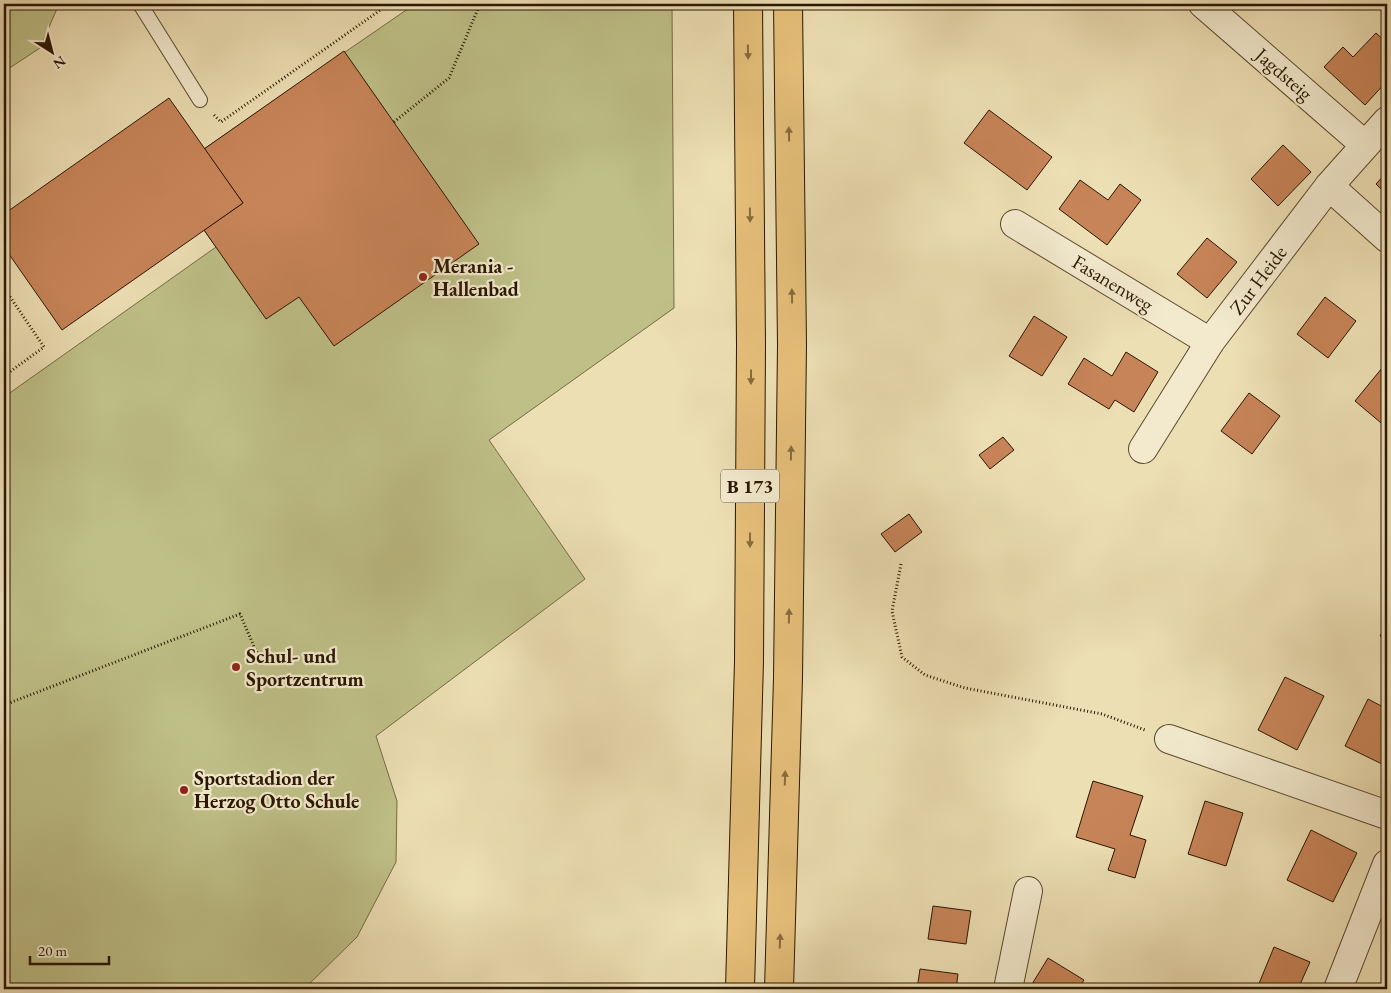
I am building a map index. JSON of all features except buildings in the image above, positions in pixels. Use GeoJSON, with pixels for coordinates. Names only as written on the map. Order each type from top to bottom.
{"type":"FeatureCollection","features":[{"type":"Feature","properties":{"kind":"highway","name":"B 173"},"geometry":{"type":"LineString","coordinates":[[740,989],[749,631],[751,345],[748,4]]}},
{"type":"Feature","properties":{"kind":"highway","name":"B 173"},"geometry":{"type":"LineString","coordinates":[[779,989],[788,678],[792,345],[788,4]]}},
{"type":"Feature","properties":{"kind":"street","name":"Jagdsteig"},"geometry":{"type":"LineString","coordinates":[[1203,4],[1365,144]]}},
{"type":"Feature","properties":{"kind":"street","name":"Zur Heide"},"geometry":{"type":"LineString","coordinates":[[1143,449],[1210,342],[1329,186],[1387,121]]}},
{"type":"Feature","properties":{"kind":"street"},"geometry":{"type":"LineString","coordinates":[[1329,186],[1387,238]]}},
{"type":"Feature","properties":{"kind":"street","name":"Fasanenweg"},"geometry":{"type":"LineString","coordinates":[[1015,224],[1210,342]]}},
{"type":"Feature","properties":{"kind":"street"},"geometry":{"type":"LineString","coordinates":[[1169,739],[1387,815]]}},
{"type":"Feature","properties":{"kind":"street"},"geometry":{"type":"LineString","coordinates":[[1338,989],[1387,864]]}},
{"type":"Feature","properties":{"kind":"street"},"geometry":{"type":"LineString","coordinates":[[1008,989],[1028,891]]}},
{"type":"Feature","properties":{"kind":"lane"},"geometry":{"type":"LineString","coordinates":[[140,4],[200,100]]}},
{"type":"Feature","properties":{"kind":"path"},"geometry":{"type":"LineString","coordinates":[[200,100],[221,122],[389,4]]}},
{"type":"Feature","properties":{"kind":"path"},"geometry":{"type":"LineString","coordinates":[[394,122],[449,78],[480,4]]}},
{"type":"Feature","properties":{"kind":"path"},"geometry":{"type":"LineString","coordinates":[[4,288],[44,347],[4,376]]}},
{"type":"Feature","properties":{"kind":"path"},"geometry":{"type":"LineString","coordinates":[[901,564],[892,611],[902,657],[925,675],[965,688],[1102,714],[1169,739]]}},
{"type":"Feature","properties":{"kind":"path"},"geometry":{"type":"LineString","coordinates":[[4,704],[240,614],[262,666]]}},
{"type":"Feature","properties":{"kind":"green space"},"geometry":{"type":"Polygon","coordinates":[[[4,4],[59,4],[40,48],[8,69],[4,63],[4,4]]]}},
{"type":"Feature","properties":{"kind":"green space"},"geometry":{"type":"Polygon","coordinates":[[[415,4],[672,4],[674,308],[489,440],[585,579],[376,736],[397,801],[396,862],[357,937],[304,989],[4,989],[4,397],[216,247],[204,230],[204,149],[415,4]]]}},
{"type":"Feature","properties":{"kind":"place","name":"Merania - Hallenbad"},"geometry":{"type":"Point","coordinates":[423,277]}},
{"type":"Feature","properties":{"kind":"place","name":"Schul- und Sportzentrum"},"geometry":{"type":"Point","coordinates":[236,667]}},
{"type":"Feature","properties":{"kind":"place","name":"Sportstadion der Herzog Otto Schule"},"geometry":{"type":"Point","coordinates":[184,790]}}]}
